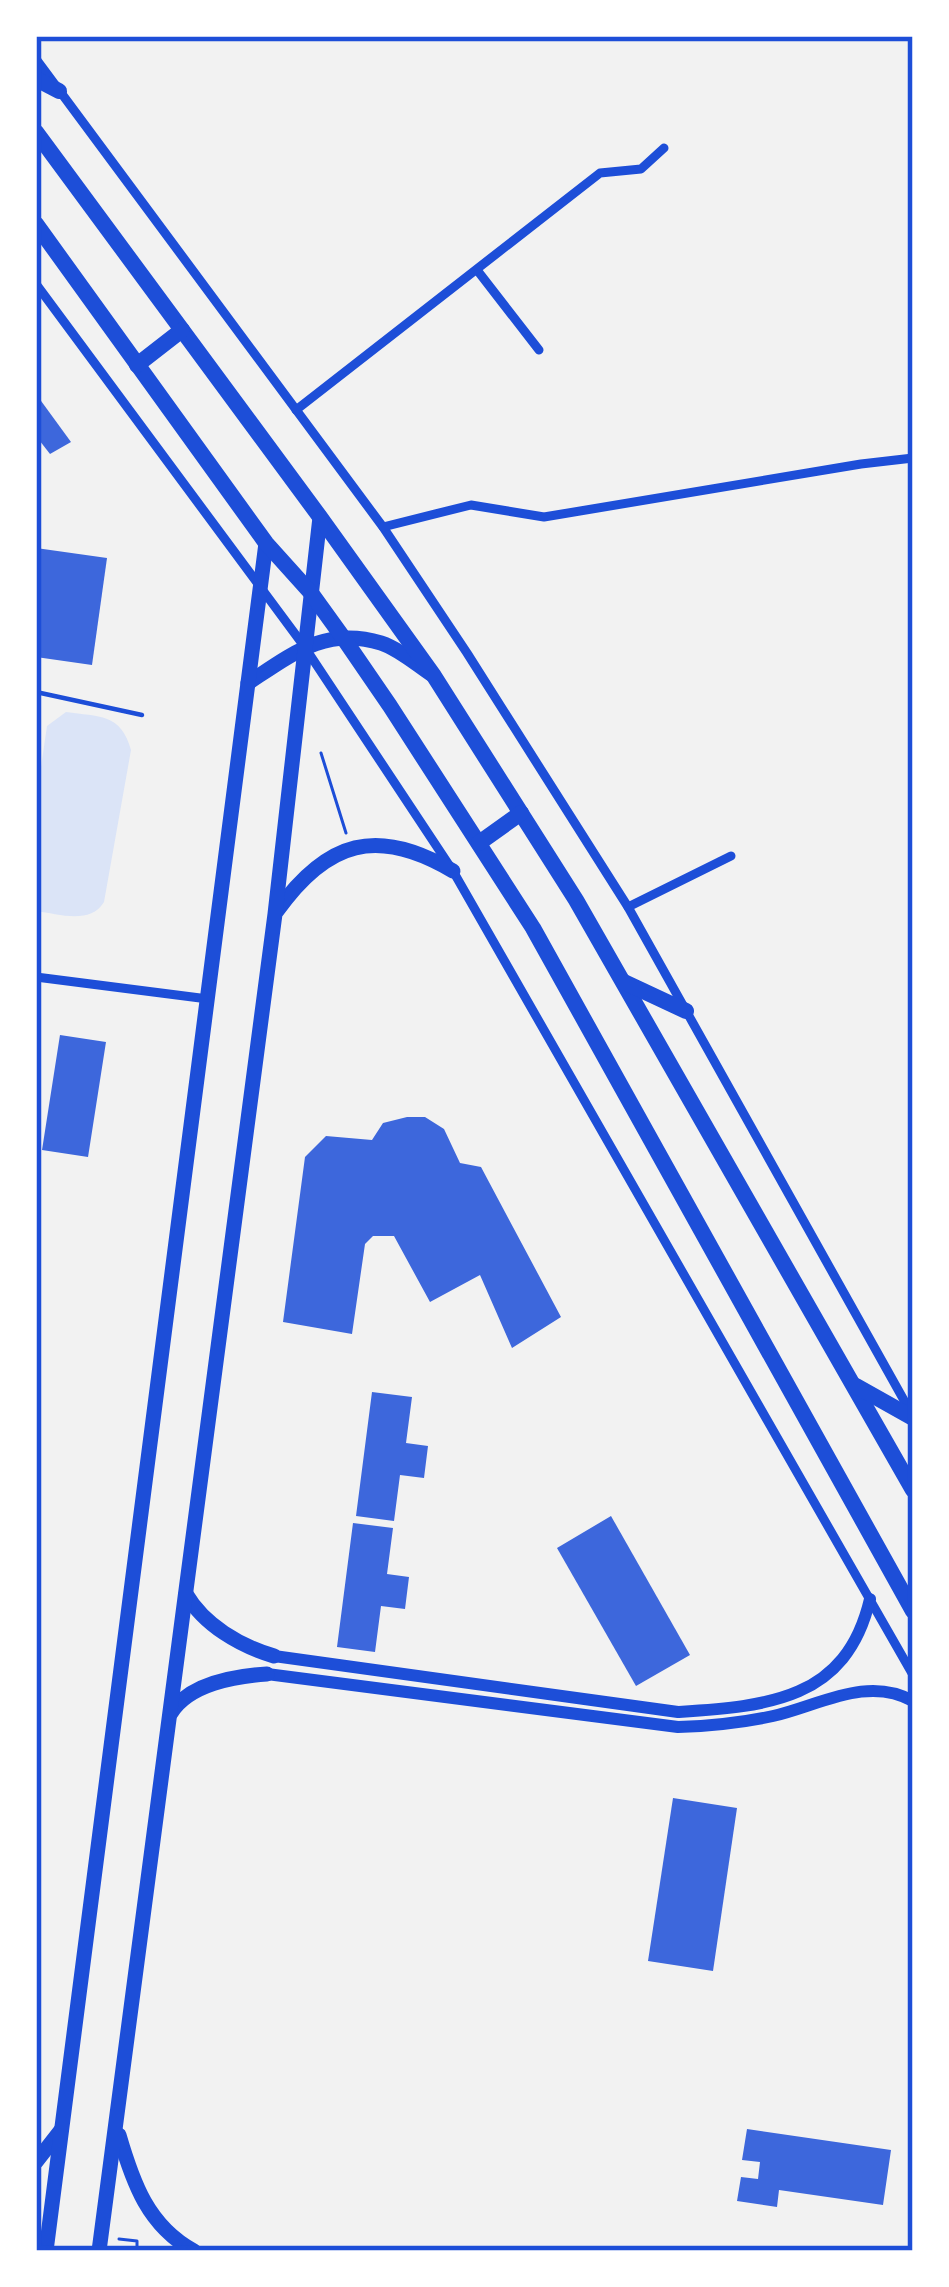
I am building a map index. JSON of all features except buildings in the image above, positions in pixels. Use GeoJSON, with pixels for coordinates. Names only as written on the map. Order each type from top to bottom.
{"type":"FeatureCollection","features":[{"type":"Feature","properties":{"kind":"highway"},"geometry":{"type":"LineString","coordinates":[[36,79],[59,91]]}},
{"type":"Feature","properties":{"kind":"highway"},"geometry":{"type":"LineString","coordinates":[[36,132],[434,676],[576,900],[913,1490]]}},
{"type":"Feature","properties":{"kind":"highway"},"geometry":{"type":"LineString","coordinates":[[36,224],[266,543],[341,636],[479,843],[545,948],[913,1611]]}},
{"type":"Feature","properties":{"kind":"highway"},"geometry":{"type":"LineString","coordinates":[[137,365],[182,330]]}},
{"type":"Feature","properties":{"kind":"highway"},"geometry":{"type":"LineString","coordinates":[[479,843],[521,813]]}},
{"type":"Feature","properties":{"kind":"highway"},"geometry":{"type":"LineString","coordinates":[[623,982],[686,1011]]}},
{"type":"Feature","properties":{"kind":"highway"},"geometry":{"type":"LineString","coordinates":[[853,1384],[913,1417]]}},
{"type":"Feature","properties":{"kind":"main road"},"geometry":{"type":"LineString","coordinates":[[99,2251],[275,914],[320,517]]}},
{"type":"Feature","properties":{"kind":"main road"},"geometry":{"type":"LineString","coordinates":[[46,2251],[266,543]]}},
{"type":"Feature","properties":{"kind":"main road"},"geometry":{"type":"LineString","coordinates":[[248,683],[304,646],[341,636],[385,644],[434,676]]}},
{"type":"Feature","properties":{"kind":"main road"},"geometry":{"type":"LineString","coordinates":[[275,914],[297,883],[344,850],[403,847],[453,871]]}},
{"type":"Feature","properties":{"kind":"main road"},"geometry":{"type":"LineString","coordinates":[[186,1594],[195,1610],[249,1649],[274,1656]]}},
{"type":"Feature","properties":{"kind":"main road"},"geometry":{"type":"LineString","coordinates":[[170,1716],[180,1699],[204,1688],[240,1676],[267,1674]]}},
{"type":"Feature","properties":{"kind":"main road"},"geometry":{"type":"LineString","coordinates":[[116,2127],[144,2203],[159,2225],[194,2251]]}},
{"type":"Feature","properties":{"kind":"main road"},"geometry":{"type":"LineString","coordinates":[[36,2162],[63,2128]]}},
{"type":"Feature","properties":{"kind":"street"},"geometry":{"type":"LineString","coordinates":[[36,59],[382,527],[479,672],[628,908],[913,1417]]}},
{"type":"Feature","properties":{"kind":"street"},"geometry":{"type":"LineString","coordinates":[[296,410],[600,173],[641,169],[664,148]]}},
{"type":"Feature","properties":{"kind":"street"},"geometry":{"type":"LineString","coordinates":[[477,270],[539,350]]}},
{"type":"Feature","properties":{"kind":"street"},"geometry":{"type":"LineString","coordinates":[[36,284],[304,646],[453,871],[913,1676]]}},
{"type":"Feature","properties":{"kind":"street"},"geometry":{"type":"LineString","coordinates":[[382,527],[471,505],[544,517],[913,458]]}},
{"type":"Feature","properties":{"kind":"street"},"geometry":{"type":"LineString","coordinates":[[628,908],[731,856]]}},
{"type":"Feature","properties":{"kind":"street"},"geometry":{"type":"LineString","coordinates":[[36,977],[208,999]]}},
{"type":"Feature","properties":{"kind":"street"},"geometry":{"type":"LineString","coordinates":[[274,1656],[679,1712],[769,1702],[821,1682],[838,1665],[865,1622],[870,1599]]}},
{"type":"Feature","properties":{"kind":"street"},"geometry":{"type":"LineString","coordinates":[[267,1674],[678,1727],[760,1719],[860,1691],[913,1701]]}},
{"type":"Feature","properties":{"kind":"lane"},"geometry":{"type":"LineString","coordinates":[[36,692],[142,715]]}},
{"type":"Feature","properties":{"kind":"path"},"geometry":{"type":"LineString","coordinates":[[321,753],[348,840]]}},
{"type":"Feature","properties":{"kind":"path"},"geometry":{"type":"LineString","coordinates":[[118,2239],[137,2241],[136,2251]]}},
{"type":"Feature","properties":{"kind":"shaded area"},"geometry":{"type":"Polygon","coordinates":[[[66,712],[115,723],[131,750],[104,902],[82,916],[36,911],[36,801],[47,726],[66,712]]]}}]}
